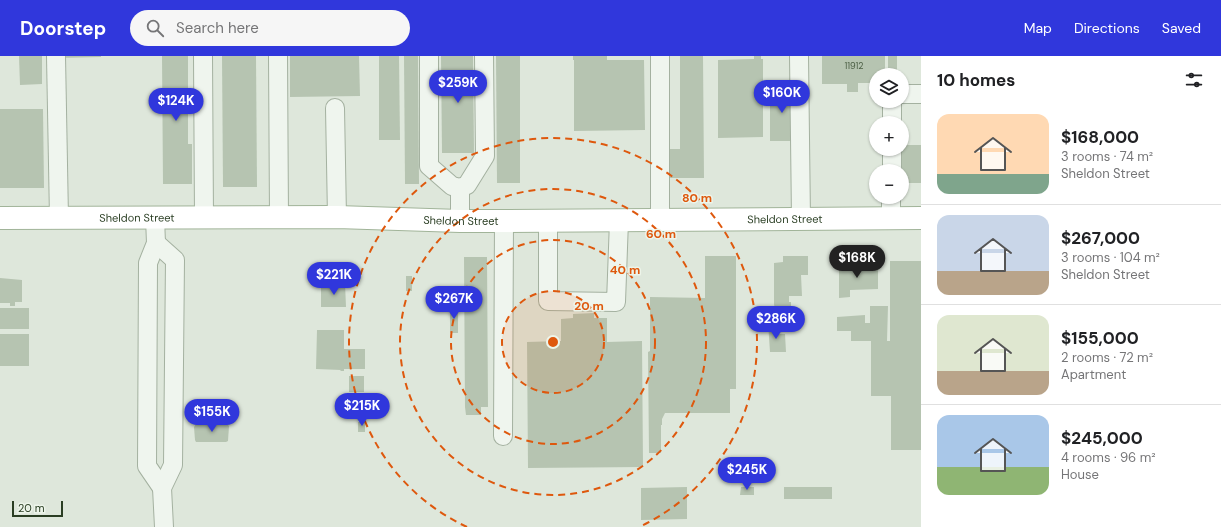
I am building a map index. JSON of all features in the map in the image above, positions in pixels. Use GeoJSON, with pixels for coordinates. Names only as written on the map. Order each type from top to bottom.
{"type":"FeatureCollection","features":[{"type":"Feature","properties":{"kind":"main road","name":"Sheldon Street"},"geometry":{"type":"LineString","coordinates":[[0,218],[337,216],[460,221],[921,218]]}},
{"type":"Feature","properties":{"kind":"lane"},"geometry":{"type":"LineString","coordinates":[[56,56],[60,218]]}},
{"type":"Feature","properties":{"kind":"lane"},"geometry":{"type":"LineString","coordinates":[[203,56],[204,217]]}},
{"type":"Feature","properties":{"kind":"lane"},"geometry":{"type":"LineString","coordinates":[[278,56],[279,217]]}},
{"type":"Feature","properties":{"kind":"lane"},"geometry":{"type":"LineString","coordinates":[[429,56],[429,166],[452,186],[460,188],[467,184],[485,156],[484,56]]}},
{"type":"Feature","properties":{"kind":"lane"},"geometry":{"type":"LineString","coordinates":[[660,56],[660,220]]}},
{"type":"Feature","properties":{"kind":"lane"},"geometry":{"type":"LineString","coordinates":[[799,56],[801,219]]}},
{"type":"Feature","properties":{"kind":"lane"},"geometry":{"type":"LineString","coordinates":[[909,94],[921,94]]}},
{"type":"Feature","properties":{"kind":"lane"},"geometry":{"type":"LineString","coordinates":[[335,108],[337,216]]}},
{"type":"Feature","properties":{"kind":"lane"},"geometry":{"type":"LineString","coordinates":[[460,188],[460,221]]}},
{"type":"Feature","properties":{"kind":"lane"},"geometry":{"type":"LineString","coordinates":[[891,204],[891,218]]}},
{"type":"Feature","properties":{"kind":"lane"},"geometry":{"type":"LineString","coordinates":[[155,218],[156,243],[148,264],[147,466],[162,488]]}},
{"type":"Feature","properties":{"kind":"lane"},"geometry":{"type":"LineString","coordinates":[[548,220],[548,301],[616,302],[619,221]]}},
{"type":"Feature","properties":{"kind":"lane"},"geometry":{"type":"LineString","coordinates":[[503,436],[504,221]]}},
{"type":"Feature","properties":{"kind":"lane"},"geometry":{"type":"LineString","coordinates":[[156,243],[175,260],[173,465],[162,488],[164,527]]}},
{"type":"Feature","properties":{"kind":"building"},"geometry":{"type":"Polygon","coordinates":[[[19,56],[42,56],[42,84],[20,85],[19,56]]]}},
{"type":"Feature","properties":{"kind":"building"},"geometry":{"type":"Polygon","coordinates":[[[58,56],[101,56],[101,57],[58,58],[58,56]]]}},
{"type":"Feature","properties":{"kind":"building"},"geometry":{"type":"Polygon","coordinates":[[[162,56],[188,56],[188,144],[192,144],[192,184],[163,184],[162,56]]]}},
{"type":"Feature","properties":{"kind":"building"},"geometry":{"type":"Polygon","coordinates":[[[222,56],[256,56],[257,187],[223,187],[222,56]]]}},
{"type":"Feature","properties":{"kind":"building"},"geometry":{"type":"Polygon","coordinates":[[[290,56],[359,56],[360,96],[290,97],[290,56]]]}},
{"type":"Feature","properties":{"kind":"building"},"geometry":{"type":"Polygon","coordinates":[[[379,56],[399,56],[400,140],[379,140],[379,56]]]}},
{"type":"Feature","properties":{"kind":"building"},"geometry":{"type":"Polygon","coordinates":[[[404,56],[418,56],[419,184],[405,184],[404,56]]]}},
{"type":"Feature","properties":{"kind":"building"},"geometry":{"type":"Polygon","coordinates":[[[441,56],[473,56],[474,153],[442,153],[441,56]]]}},
{"type":"Feature","properties":{"kind":"building"},"geometry":{"type":"Polygon","coordinates":[[[496,56],[520,56],[520,183],[497,183],[496,56]]]}},
{"type":"Feature","properties":{"kind":"building"},"geometry":{"type":"Polygon","coordinates":[[[573,56],[607,56],[607,60],[644,60],[645,130],[574,131],[573,56]]]}},
{"type":"Feature","properties":{"kind":"building"},"geometry":{"type":"Polygon","coordinates":[[[680,56],[703,56],[704,178],[668,178],[668,149],[680,149],[680,56]]]}},
{"type":"Feature","properties":{"kind":"building"},"geometry":{"type":"Polygon","coordinates":[[[754,56],[761,56],[761,59],[763,59],[763,137],[718,138],[718,60],[754,59],[754,56]]]}},
{"type":"Feature","properties":{"kind":"building"},"geometry":{"type":"Polygon","coordinates":[[[822,56],[885,56],[885,68],[869,68],[869,83],[858,83],[858,92],[847,92],[847,84],[822,84],[822,56]]]}},
{"type":"Feature","properties":{"kind":"building"},"geometry":{"type":"Polygon","coordinates":[[[888,56],[897,56],[897,68],[888,68],[888,56]]]}},
{"type":"Feature","properties":{"kind":"building"},"geometry":{"type":"Polygon","coordinates":[[[780,85],[792,85],[795,141],[770,141],[770,88],[780,88],[780,85]]]}},
{"type":"Feature","properties":{"kind":"building"},"geometry":{"type":"Polygon","coordinates":[[[0,109],[43,109],[44,188],[0,188],[0,109]]]}},
{"type":"Feature","properties":{"kind":"building"},"geometry":{"type":"Polygon","coordinates":[[[909,145],[921,145],[921,183],[909,183],[909,164],[897,164],[897,156],[909,156],[909,145]]]}},
{"type":"Feature","properties":{"kind":"building"},"geometry":{"type":"Polygon","coordinates":[[[705,256],[736,256],[736,389],[730,389],[730,413],[665,413],[661,425],[661,453],[649,453],[648,352],[650,351],[650,297],[705,298],[705,256]]]}},
{"type":"Feature","properties":{"kind":"building"},"geometry":{"type":"Polygon","coordinates":[[[783,256],[808,256],[808,275],[801,275],[802,296],[789,296],[791,310],[775,310],[774,263],[783,262],[783,256]]]}},
{"type":"Feature","properties":{"kind":"building"},"geometry":{"type":"Polygon","coordinates":[[[464,257],[487,257],[488,407],[481,407],[481,415],[466,415],[465,407],[464,257]]]}},
{"type":"Feature","properties":{"kind":"building"},"geometry":{"type":"Polygon","coordinates":[[[890,261],[921,261],[921,450],[891,450],[891,396],[871,396],[871,341],[851,341],[851,331],[837,331],[837,317],[865,315],[865,323],[870,323],[870,306],[888,306],[887,341],[890,341],[890,261]]]}},
{"type":"Feature","properties":{"kind":"building"},"geometry":{"type":"Polygon","coordinates":[[[839,265],[878,265],[878,289],[850,290],[850,297],[839,298],[839,265]]]}},
{"type":"Feature","properties":{"kind":"building"},"geometry":{"type":"Polygon","coordinates":[[[406,276],[412,276],[412,291],[406,291],[406,276]]]}},
{"type":"Feature","properties":{"kind":"building"},"geometry":{"type":"Polygon","coordinates":[[[0,278],[22,280],[22,302],[15,302],[15,306],[10,306],[10,303],[0,303],[0,278]]]}},
{"type":"Feature","properties":{"kind":"building"},"geometry":{"type":"Polygon","coordinates":[[[330,283],[345,283],[346,307],[321,307],[321,287],[330,287],[330,283]]]}},
{"type":"Feature","properties":{"kind":"building"},"geometry":{"type":"Polygon","coordinates":[[[0,308],[29,308],[29,329],[0,329],[0,308]]]}},
{"type":"Feature","properties":{"kind":"building"},"geometry":{"type":"Polygon","coordinates":[[[450,308],[458,308],[458,333],[450,333],[450,308]]]}},
{"type":"Feature","properties":{"kind":"building"},"geometry":{"type":"Polygon","coordinates":[[[594,313],[594,318],[607,318],[607,342],[642,341],[643,467],[528,468],[527,342],[561,341],[561,319],[573,318],[573,314],[594,313]]]}},
{"type":"Feature","properties":{"kind":"building"},"geometry":{"type":"Polygon","coordinates":[[[768,322],[775,322],[775,334],[785,334],[786,352],[770,352],[768,322]]]}},
{"type":"Feature","properties":{"kind":"building"},"geometry":{"type":"Polygon","coordinates":[[[317,330],[344,330],[344,349],[365,349],[365,369],[344,369],[344,371],[340,371],[341,370],[316,369],[317,330]]]}},
{"type":"Feature","properties":{"kind":"building"},"geometry":{"type":"Polygon","coordinates":[[[0,334],[29,334],[29,366],[0,366],[0,334]]]}},
{"type":"Feature","properties":{"kind":"building"},"geometry":{"type":"Polygon","coordinates":[[[349,376],[364,376],[364,392],[349,392],[349,376]]]}},
{"type":"Feature","properties":{"kind":"building"},"geometry":{"type":"Polygon","coordinates":[[[358,422],[365,422],[365,432],[358,432],[358,422]]]}},
{"type":"Feature","properties":{"kind":"building"},"geometry":{"type":"Polygon","coordinates":[[[196,424],[227,424],[229,426],[228,441],[196,442],[194,427],[196,424]]]}},
{"type":"Feature","properties":{"kind":"building"},"geometry":{"type":"Polygon","coordinates":[[[687,487],[687,519],[641,520],[641,488],[687,487]]]}},
{"type":"Feature","properties":{"kind":"building"},"geometry":{"type":"Polygon","coordinates":[[[741,487],[754,487],[754,495],[740,495],[741,487]]]}},
{"type":"Feature","properties":{"kind":"building"},"geometry":{"type":"Polygon","coordinates":[[[784,487],[832,487],[832,499],[784,499],[784,487]]]}}]}
